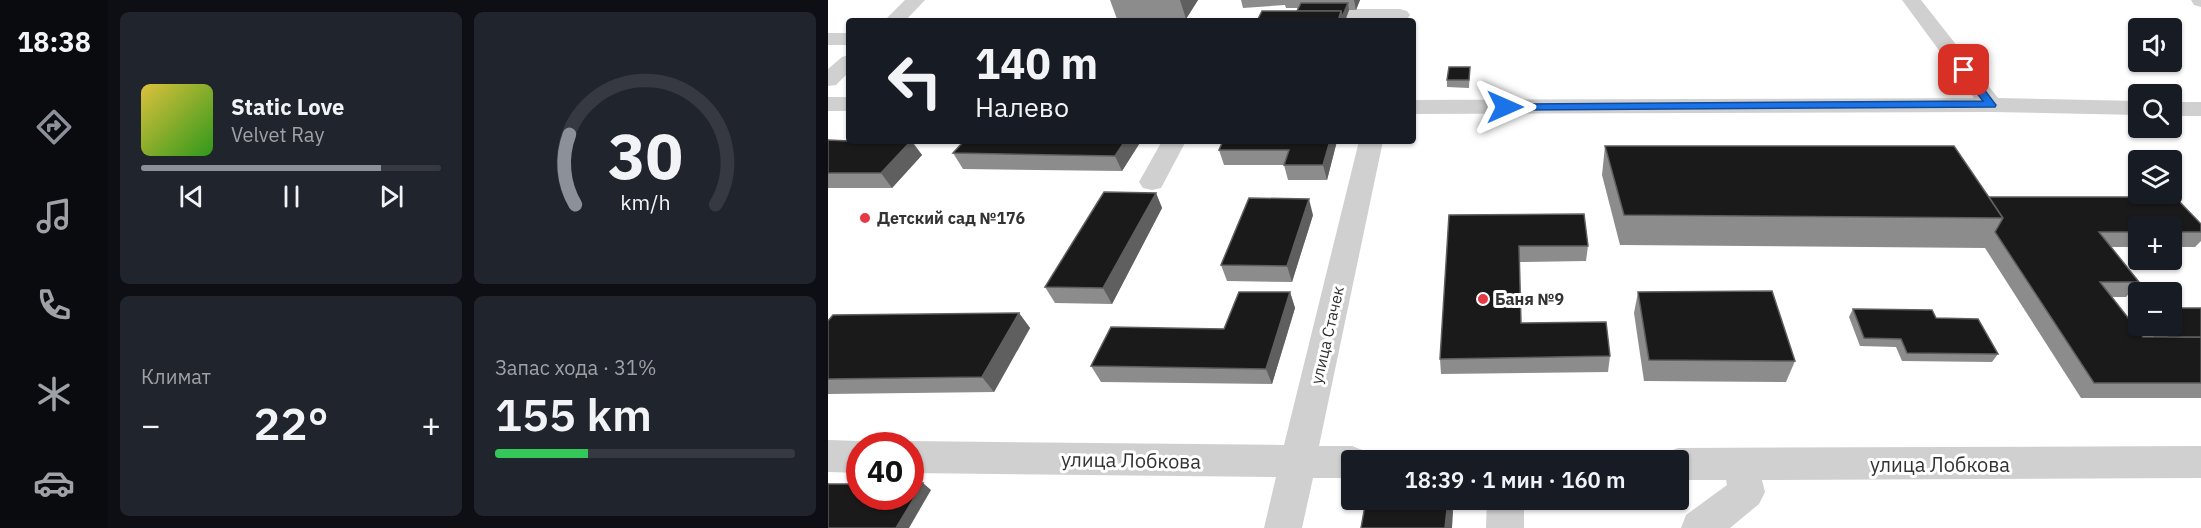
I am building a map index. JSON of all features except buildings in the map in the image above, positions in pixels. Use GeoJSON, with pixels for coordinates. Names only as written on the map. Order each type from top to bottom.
{"type":"FeatureCollection","features":[{"type":"Feature","properties":{"kind":"street"},"geometry":{"type":"LineString","coordinates":[[897,18],[916,0]]}},
{"type":"Feature","properties":{"kind":"street"},"geometry":{"type":"LineString","coordinates":[[1911,0],[1991,105]]}},
{"type":"Feature","properties":{"kind":"street"},"geometry":{"type":"LineString","coordinates":[[1349,15],[1401,12]]}},
{"type":"Feature","properties":{"kind":"street"},"geometry":{"type":"LineString","coordinates":[[828,39],[846,39]]}},
{"type":"Feature","properties":{"kind":"street"},"geometry":{"type":"LineString","coordinates":[[828,80],[846,64]]}},
{"type":"Feature","properties":{"kind":"street"},"geometry":{"type":"LineString","coordinates":[[828,104],[846,104]]}},
{"type":"Feature","properties":{"kind":"street"},"geometry":{"type":"LineString","coordinates":[[1416,107],[1991,105],[2128,108]]}},
{"type":"Feature","properties":{"kind":"street"},"geometry":{"type":"LineString","coordinates":[[2182,108],[2201,109]]}},
{"type":"Feature","properties":{"kind":"street"},"geometry":{"type":"LineString","coordinates":[[1152,182],[1172,144]]}},
{"type":"Feature","properties":{"kind":"street","name":"улица Стачек"},"geometry":{"type":"LineString","coordinates":[[1283,528],[1370,144]]}},
{"type":"Feature","properties":{"kind":"street"},"geometry":{"type":"LineString","coordinates":[[828,456],[846,456]]}},
{"type":"Feature","properties":{"kind":"street","name":"улица Лобкова"},"geometry":{"type":"LineString","coordinates":[[924,457],[1341,462]]}},
{"type":"Feature","properties":{"kind":"street","name":"улица Лобкова"},"geometry":{"type":"LineString","coordinates":[[1689,464],[2201,462]]}},
{"type":"Feature","properties":{"kind":"street"},"geometry":{"type":"LineString","coordinates":[[1700,528],[1746,492],[1742,465]]}},
{"type":"Feature","properties":{"kind":"street"},"geometry":{"type":"LineString","coordinates":[[1504,528],[1505,510]]}},
{"type":"Feature","properties":{"kind":"place","name":"Детский сад №176"},"geometry":{"type":"Point","coordinates":[865,218]}},
{"type":"Feature","properties":{"kind":"place","name":"Баня №9"},"geometry":{"type":"Point","coordinates":[1483,299]}},
{"type":"Feature","properties":{"kind":"route"},"geometry":{"type":"LineString","coordinates":[[1505,107],[1991,105],[1964,70]]}}]}
